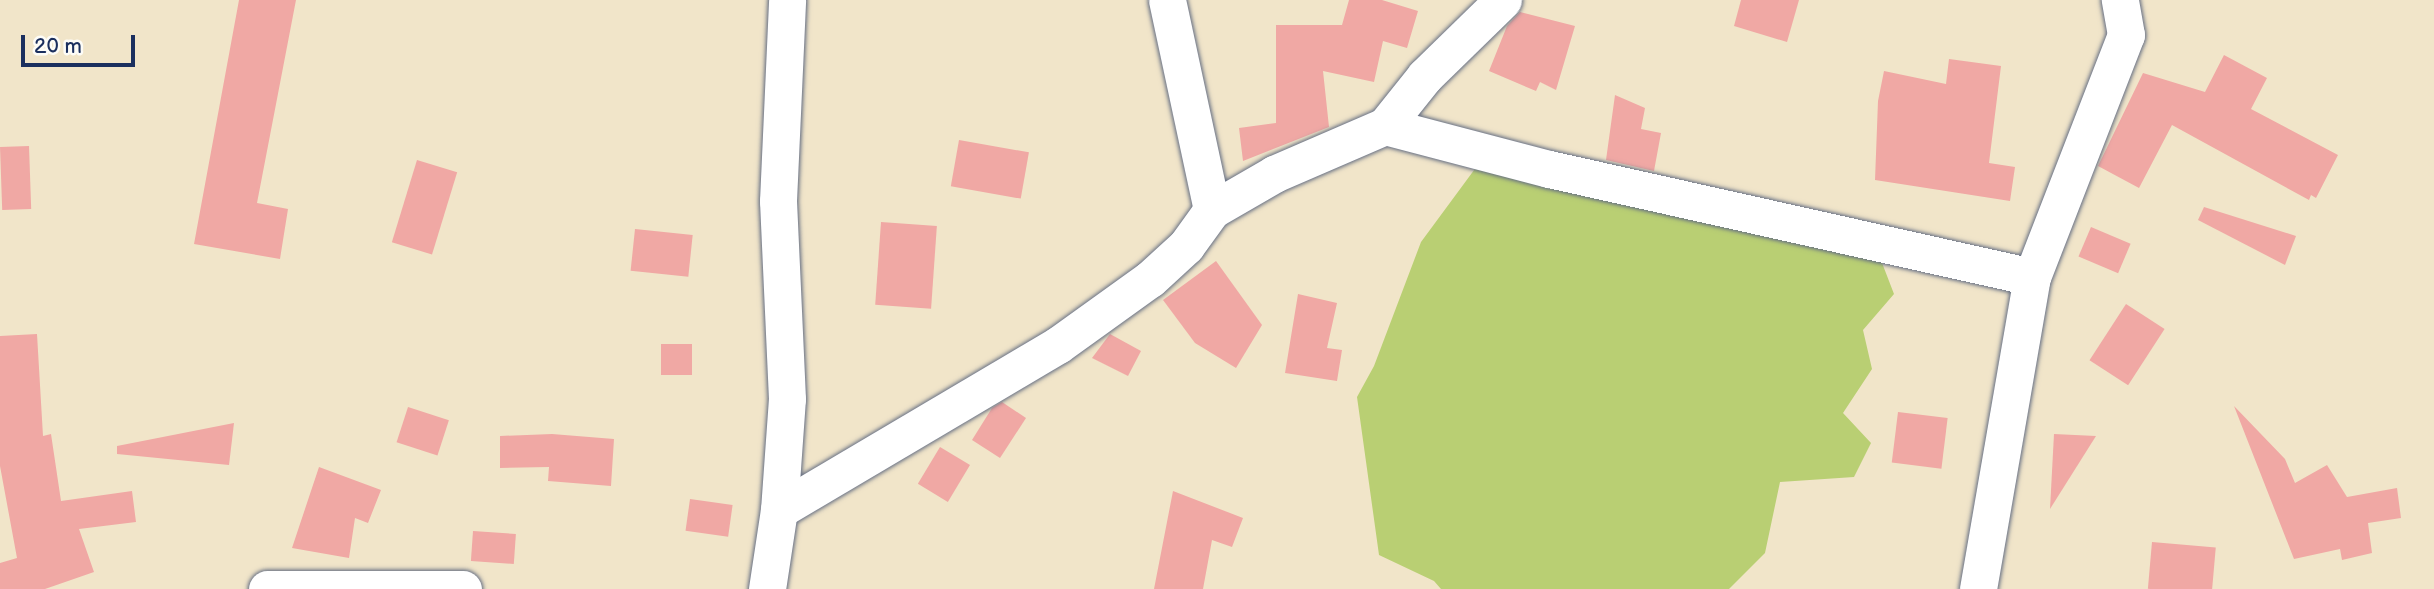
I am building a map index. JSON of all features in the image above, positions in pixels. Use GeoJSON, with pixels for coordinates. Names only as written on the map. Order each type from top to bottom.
{"type":"FeatureCollection","features":[{"type":"Feature","properties":{"kind":"street"},"geometry":{"type":"LineString","coordinates":[[767,589],[779,509],[787,399],[778,201],[787,0]]}},
{"type":"Feature","properties":{"kind":"street"},"geometry":{"type":"LineString","coordinates":[[1167,0],[1212,210]]}},
{"type":"Feature","properties":{"kind":"street"},"geometry":{"type":"LineString","coordinates":[[779,509],[1058,345],[1150,279],[1186,246],[1212,210],[1274,174],[1385,126],[1425,76],[1503,0]]}},
{"type":"Feature","properties":{"kind":"street"},"geometry":{"type":"LineString","coordinates":[[1979,589],[2032,278],[2126,35],[2120,0]]}},
{"type":"Feature","properties":{"kind":"street"},"geometry":{"type":"LineString","coordinates":[[1385,126],[1549,169],[2032,278]]}},
{"type":"Feature","properties":{"kind":"street"},"geometry":{"type":"LineString","coordinates":[[267,589],[463,589]]}},
{"type":"Feature","properties":{"kind":"green space"},"geometry":{"type":"Polygon","coordinates":[[[1480,162],[1879,255],[1894,294],[1863,330],[1872,369],[1843,413],[1871,443],[1854,477],[1780,482],[1765,553],[1729,589],[1441,589],[1434,581],[1379,555],[1357,397],[1374,366],[1421,242],[1480,162]]]}},
{"type":"Feature","properties":{"kind":"building"},"geometry":{"type":"Polygon","coordinates":[[[239,0],[296,0],[257,203],[288,209],[280,259],[194,244],[239,0]]]}},
{"type":"Feature","properties":{"kind":"building"},"geometry":{"type":"Polygon","coordinates":[[[1349,0],[1382,0],[1418,11],[1407,48],[1383,41],[1374,82],[1323,71],[1329,127],[1243,161],[1239,128],[1276,123],[1276,25],[1342,25],[1349,0]]]}},
{"type":"Feature","properties":{"kind":"building"},"geometry":{"type":"Polygon","coordinates":[[[1741,0],[1799,0],[1787,42],[1734,26],[1741,0]]]}},
{"type":"Feature","properties":{"kind":"building"},"geometry":{"type":"Polygon","coordinates":[[[1520,12],[1575,26],[1556,90],[1540,82],[1536,91],[1489,71],[1507,26],[1520,12]]]}},
{"type":"Feature","properties":{"kind":"building"},"geometry":{"type":"Polygon","coordinates":[[[2224,55],[2267,78],[2251,109],[2338,155],[2316,198],[2311,195],[2309,200],[2172,125],[2139,188],[2098,166],[2143,73],[2205,92],[2224,55]]]}},
{"type":"Feature","properties":{"kind":"building"},"geometry":{"type":"Polygon","coordinates":[[[1949,59],[2001,66],[1989,163],[2015,167],[2010,201],[1875,180],[1878,101],[1884,71],[1946,84],[1949,59]]]}},
{"type":"Feature","properties":{"kind":"building"},"geometry":{"type":"Polygon","coordinates":[[[1615,95],[1645,108],[1641,129],[1661,133],[1654,171],[1606,160],[1615,95]]]}},
{"type":"Feature","properties":{"kind":"building"},"geometry":{"type":"Polygon","coordinates":[[[959,140],[1029,152],[1021,199],[951,186],[959,140]]]}},
{"type":"Feature","properties":{"kind":"building"},"geometry":{"type":"Polygon","coordinates":[[[29,146],[31,209],[2,210],[0,147],[29,146]]]}},
{"type":"Feature","properties":{"kind":"building"},"geometry":{"type":"Polygon","coordinates":[[[417,160],[457,172],[432,255],[392,242],[417,160]]]}},
{"type":"Feature","properties":{"kind":"building"},"geometry":{"type":"Polygon","coordinates":[[[2204,207],[2296,236],[2285,265],[2198,220],[2204,207]]]}},
{"type":"Feature","properties":{"kind":"building"},"geometry":{"type":"Polygon","coordinates":[[[881,222],[937,226],[931,309],[875,305],[881,222]]]}},
{"type":"Feature","properties":{"kind":"building"},"geometry":{"type":"Polygon","coordinates":[[[2091,227],[2131,244],[2118,273],[2078,256],[2091,227]]]}},
{"type":"Feature","properties":{"kind":"building"},"geometry":{"type":"Polygon","coordinates":[[[635,229],[693,235],[688,277],[631,271],[635,229]]]}},
{"type":"Feature","properties":{"kind":"building"},"geometry":{"type":"Polygon","coordinates":[[[1216,261],[1262,325],[1236,368],[1195,343],[1163,300],[1216,261]]]}},
{"type":"Feature","properties":{"kind":"building"},"geometry":{"type":"Polygon","coordinates":[[[1298,294],[1337,303],[1327,348],[1342,350],[1337,381],[1285,373],[1298,294]]]}},
{"type":"Feature","properties":{"kind":"building"},"geometry":{"type":"Polygon","coordinates":[[[2126,304],[2165,329],[2128,385],[2090,360],[2126,304]]]}},
{"type":"Feature","properties":{"kind":"building"},"geometry":{"type":"Polygon","coordinates":[[[37,334],[43,436],[51,434],[61,501],[132,491],[136,522],[79,529],[94,572],[45,589],[0,589],[0,563],[17,558],[0,466],[0,336],[37,334]]]}},
{"type":"Feature","properties":{"kind":"building"},"geometry":{"type":"Polygon","coordinates":[[[1110,334],[1141,351],[1128,376],[1092,358],[1110,334]]]}},
{"type":"Feature","properties":{"kind":"building"},"geometry":{"type":"Polygon","coordinates":[[[661,344],[692,344],[692,375],[661,375],[661,344]]]}},
{"type":"Feature","properties":{"kind":"building"},"geometry":{"type":"Polygon","coordinates":[[[1002,402],[1026,418],[1000,458],[972,440],[992,408],[1002,402]]]}},
{"type":"Feature","properties":{"kind":"building"},"geometry":{"type":"Polygon","coordinates":[[[2234,406],[2285,459],[2295,483],[2327,465],[2347,497],[2397,488],[2401,518],[2368,523],[2372,553],[2342,560],[2340,549],[2294,559],[2234,406]]]}},
{"type":"Feature","properties":{"kind":"building"},"geometry":{"type":"Polygon","coordinates":[[[408,407],[449,420],[437,455],[397,442],[408,407]]]}},
{"type":"Feature","properties":{"kind":"building"},"geometry":{"type":"Polygon","coordinates":[[[1898,412],[1948,418],[1941,469],[1892,463],[1898,412]]]}},
{"type":"Feature","properties":{"kind":"building"},"geometry":{"type":"Polygon","coordinates":[[[234,423],[229,465],[117,454],[117,446],[234,423]]]}},
{"type":"Feature","properties":{"kind":"building"},"geometry":{"type":"Polygon","coordinates":[[[552,434],[614,439],[611,486],[548,481],[549,467],[500,468],[500,436],[552,434]]]}},
{"type":"Feature","properties":{"kind":"building"},"geometry":{"type":"Polygon","coordinates":[[[2054,434],[2096,436],[2050,509],[2054,434]]]}},
{"type":"Feature","properties":{"kind":"building"},"geometry":{"type":"Polygon","coordinates":[[[940,447],[970,465],[948,502],[918,484],[940,447]]]}},
{"type":"Feature","properties":{"kind":"building"},"geometry":{"type":"Polygon","coordinates":[[[319,467],[381,490],[368,523],[355,518],[349,558],[292,548],[319,467]]]}},
{"type":"Feature","properties":{"kind":"building"},"geometry":{"type":"Polygon","coordinates":[[[1173,491],[1243,518],[1232,547],[1212,540],[1203,589],[1154,589],[1173,491]]]}},
{"type":"Feature","properties":{"kind":"building"},"geometry":{"type":"Polygon","coordinates":[[[690,499],[733,505],[728,537],[686,531],[690,499]]]}},
{"type":"Feature","properties":{"kind":"building"},"geometry":{"type":"Polygon","coordinates":[[[473,531],[516,534],[514,564],[471,561],[473,531]]]}},
{"type":"Feature","properties":{"kind":"building"},"geometry":{"type":"Polygon","coordinates":[[[2152,542],[2216,548],[2212,589],[2148,589],[2152,542]]]}}]}
